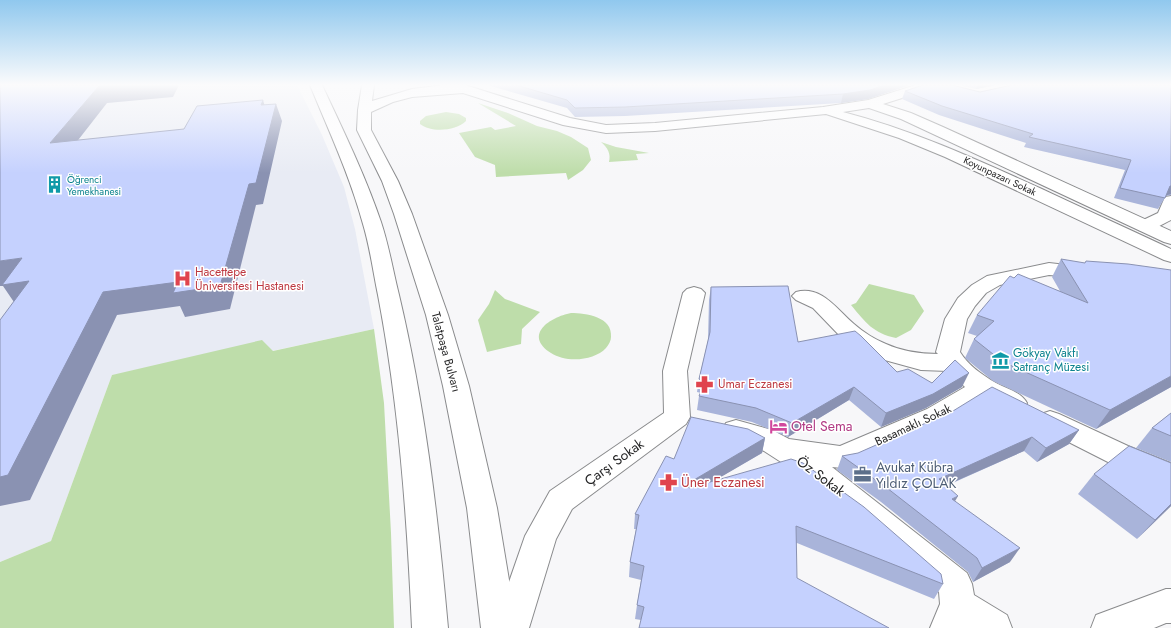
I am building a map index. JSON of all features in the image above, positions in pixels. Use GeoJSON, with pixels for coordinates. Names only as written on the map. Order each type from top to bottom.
{"type":"FeatureCollection","features":[{"type":"Feature","properties":{"kind":"main road"},"geometry":{"type":"LineString","coordinates":[[329,114],[360,185],[372,224],[396,324],[410,405],[423,522],[430,628]]}},
{"type":"Feature","properties":{"kind":"main road","name":"Talatpaşa Bulvarı"},"geometry":{"type":"LineString","coordinates":[[364,114],[364,130],[390,181],[403,214],[437,315],[456,386],[482,508],[499,628]]}},
{"type":"Feature","properties":{"kind":"main road"},"geometry":{"type":"LineString","coordinates":[[545,114],[568,122],[606,129],[656,127],[788,114]]}},
{"type":"Feature","properties":{"kind":"main road","name":"Koyunpazarı Sokak"},"geometry":{"type":"LineString","coordinates":[[837,114],[868,122],[911,137],[974,164],[1171,256]]}},
{"type":"Feature","properties":{"kind":"main road","name":"Koyunpazarı Sokak"},"geometry":{"type":"LineString","coordinates":[[901,114],[1171,238]]}},
{"type":"Feature","properties":{"kind":"main road"},"geometry":{"type":"LineString","coordinates":[[1145,226],[1166,216],[1171,201]]}},
{"type":"Feature","properties":{"kind":"main road"},"geometry":{"type":"LineString","coordinates":[[1108,274],[1049,269],[994,280],[979,289],[966,303],[956,319],[948,352],[954,363],[983,388],[1118,454],[1171,476]]}},
{"type":"Feature","properties":{"kind":"main road"},"geometry":{"type":"LineString","coordinates":[[694,293],[675,371],[697,421]]}},
{"type":"Feature","properties":{"kind":"main road"},"geometry":{"type":"LineString","coordinates":[[803,296],[821,303],[847,330],[878,350],[921,362],[954,363]]}},
{"type":"Feature","properties":{"kind":"main road","name":"Basamaklı Sokak"},"geometry":{"type":"LineString","coordinates":[[785,450],[842,457],[936,416],[983,388]]}},
{"type":"Feature","properties":{"kind":"main road","name":"Öz Sokak"},"geometry":{"type":"LineString","coordinates":[[697,421],[752,433],[785,450],[835,486],[875,517],[955,584],[953,617]]}},
{"type":"Feature","properties":{"kind":"main road","name":"Çarşı Sokak"},"geometry":{"type":"LineString","coordinates":[[511,628],[541,536],[562,500],[697,421]]}},
{"type":"Feature","properties":{"kind":"main road"},"geometry":{"type":"LineString","coordinates":[[1109,628],[1166,606],[1171,606]]}},
{"type":"Feature","properties":{"kind":"main road"},"geometry":{"type":"LineString","coordinates":[[953,617],[994,628]]}},
{"type":"Feature","properties":{"kind":"shaded area","name":"Hacettepe Üniversitesi Hastanesi"},"geometry":{"type":"Polygon","coordinates":[[[0,114],[312,114],[344,187],[355,229],[374,329],[272,351],[112,375],[51,541],[0,562],[0,114]]]}},
{"type":"Feature","properties":{"kind":"green space"},"geometry":{"type":"Polygon","coordinates":[[[434,114],[460,114],[466,118],[466,121],[450,129],[437,130],[430,129],[420,124],[420,121],[426,116],[434,114]]]}},
{"type":"Feature","properties":{"kind":"green space"},"geometry":{"type":"Polygon","coordinates":[[[497,114],[511,114],[537,126],[557,131],[571,137],[588,148],[591,160],[583,170],[568,180],[566,173],[496,177],[495,165],[475,157],[459,133],[491,127],[495,130],[516,126],[497,114]]]}},
{"type":"Feature","properties":{"kind":"green space"},"geometry":{"type":"Polygon","coordinates":[[[601,142],[616,147],[649,153],[636,154],[638,160],[609,162],[610,156],[608,151],[601,142]]]}},
{"type":"Feature","properties":{"kind":"green space"},"geometry":{"type":"Polygon","coordinates":[[[869,284],[914,295],[924,311],[911,330],[896,338],[888,336],[870,326],[861,317],[851,305],[856,303],[869,284]]]}},
{"type":"Feature","properties":{"kind":"green space"},"geometry":{"type":"Polygon","coordinates":[[[495,290],[505,299],[540,312],[522,329],[521,344],[487,352],[478,320],[489,304],[495,290]]]}},
{"type":"Feature","properties":{"kind":"green space"},"geometry":{"type":"Polygon","coordinates":[[[571,313],[591,315],[608,325],[611,338],[606,348],[594,356],[572,359],[557,356],[543,346],[539,340],[539,333],[543,328],[555,318],[571,313]]]}},
{"type":"Feature","properties":{"kind":"green space"},"geometry":{"type":"Polygon","coordinates":[[[374,329],[384,403],[391,533],[394,628],[0,628],[0,562],[51,541],[112,375],[262,340],[273,351],[374,329]]]}},
{"type":"Feature","properties":{"kind":"building"},"geometry":{"type":"Polygon","coordinates":[[[0,114],[75,114],[50,143],[184,129],[192,114],[273,114],[256,183],[249,184],[220,286],[173,293],[178,282],[103,292],[8,475],[0,477],[0,320],[29,281],[2,285],[22,258],[0,261],[0,114]]]}},
{"type":"Feature","properties":{"kind":"building"},"geometry":{"type":"Polygon","coordinates":[[[969,114],[1171,114],[1171,186],[1165,198],[1120,188],[1131,160],[1029,137],[1033,134],[969,114]]]}},
{"type":"Feature","properties":{"kind":"building"},"geometry":{"type":"Polygon","coordinates":[[[1061,259],[1085,263],[1086,261],[1128,264],[1171,270],[1171,376],[1110,410],[1003,362],[974,339],[994,321],[977,315],[1010,276],[1014,278],[1018,274],[1088,303],[1061,259]]]}},
{"type":"Feature","properties":{"kind":"building"},"geometry":{"type":"Polygon","coordinates":[[[788,286],[798,342],[855,331],[897,372],[908,369],[932,383],[955,360],[969,373],[933,394],[886,413],[854,387],[792,423],[756,408],[699,396],[706,380],[699,379],[710,332],[711,287],[788,286]]]}},
{"type":"Feature","properties":{"kind":"building"},"geometry":{"type":"Polygon","coordinates":[[[992,387],[1079,430],[1046,448],[1032,437],[939,479],[958,496],[952,499],[1020,548],[982,568],[977,558],[887,488],[842,456],[858,453],[953,411],[992,387]]]}},
{"type":"Feature","properties":{"kind":"building"},"geometry":{"type":"Polygon","coordinates":[[[1171,413],[1171,436],[1152,428],[1171,413]]]}},
{"type":"Feature","properties":{"kind":"building"},"geometry":{"type":"Polygon","coordinates":[[[691,417],[748,429],[765,438],[687,484],[689,488],[791,459],[803,463],[864,507],[941,574],[943,584],[796,526],[797,578],[889,628],[639,628],[644,607],[637,605],[644,566],[630,562],[639,515],[635,514],[666,456],[674,459],[691,417]]]}},
{"type":"Feature","properties":{"kind":"building"},"geometry":{"type":"Polygon","coordinates":[[[1129,446],[1171,463],[1171,504],[1155,520],[1094,474],[1129,446]]]}},
{"type":"Feature","properties":{"kind":"place","name":"Öğrenci Yemekhanesi"},"geometry":{"type":"Point","coordinates":[54,185]}},
{"type":"Feature","properties":{"kind":"place","name":"Hacettepe Üniversitesi Hastanesi"},"geometry":{"type":"Point","coordinates":[182,279]}},
{"type":"Feature","properties":{"kind":"place","name":"Gökyay Vakfı Satranç Müzesi"},"geometry":{"type":"Point","coordinates":[1000,360]}},
{"type":"Feature","properties":{"kind":"place","name":"Umar Eczanesi"},"geometry":{"type":"Point","coordinates":[705,384]}},
{"type":"Feature","properties":{"kind":"place","name":"Otel Sema"},"geometry":{"type":"Point","coordinates":[778,426]}},
{"type":"Feature","properties":{"kind":"place","name":"Avukat Kübra Yıldız ÇOLAK"},"geometry":{"type":"Point","coordinates":[863,475]}},
{"type":"Feature","properties":{"kind":"place","name":"Üner Eczanesi"},"geometry":{"type":"Point","coordinates":[668,482]}}]}
